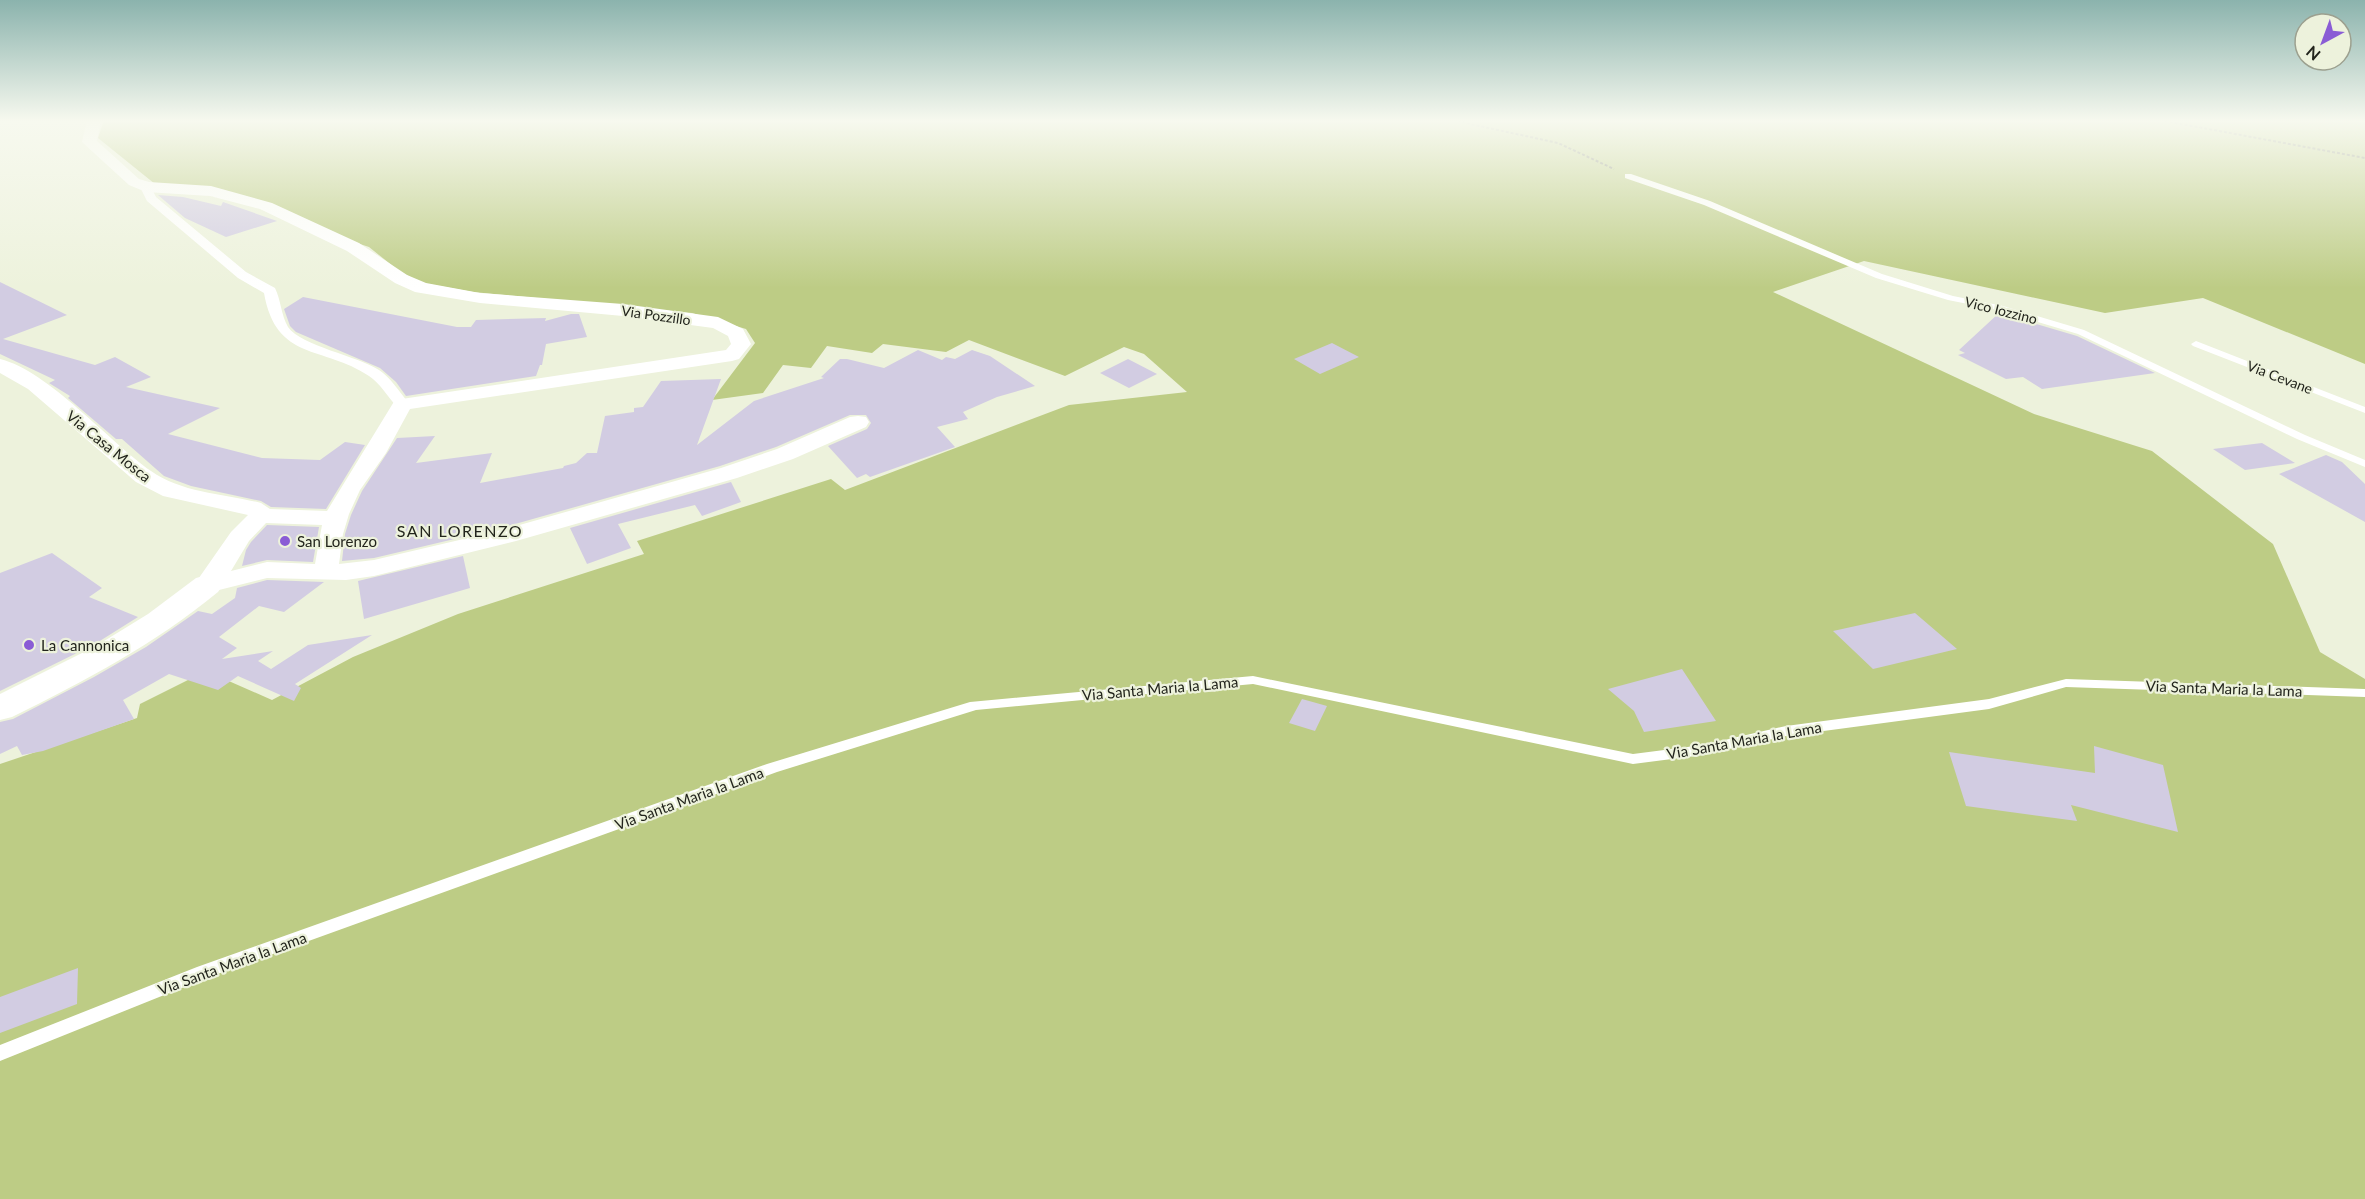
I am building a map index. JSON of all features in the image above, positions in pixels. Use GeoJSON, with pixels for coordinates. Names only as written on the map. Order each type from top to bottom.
{"type":"FeatureCollection","features":[{"type":"Feature","properties":{"kind":"street"},"geometry":{"type":"LineString","coordinates":[[128,176],[146,187],[146,192],[151,199],[226,262],[270,291],[273,307],[282,328],[288,335],[326,354],[348,359],[376,374],[402,404],[375,453],[349,490],[335,518],[326,572]]}},
{"type":"Feature","properties":{"kind":"street","name":"Via Pozzillo"},"geometry":{"type":"LineString","coordinates":[[146,187],[211,191],[266,206],[353,247],[401,279],[422,288],[480,298],[622,310],[718,323],[736,333],[741,344],[732,355],[402,404]]}},
{"type":"Feature","properties":{"kind":"street","name":"Via Casa Mosca"},"geometry":{"type":"LineString","coordinates":[[0,365],[34,385],[144,477],[171,491],[253,508],[261,513],[260,516]]}},
{"type":"Feature","properties":{"kind":"street"},"geometry":{"type":"LineString","coordinates":[[207,585],[267,570],[326,572],[374,568],[508,536],[729,473],[785,454],[858,422]]}},
{"type":"Feature","properties":{"kind":"street"},"geometry":{"type":"LineString","coordinates":[[0,708],[143,632],[187,603],[207,585],[220,569],[239,537],[260,516],[335,518]]}},
{"type":"Feature","properties":{"kind":"lane","name":"Vico Iozzino"},"geometry":{"type":"LineString","coordinates":[[1628,176],[1707,203],[1879,276],[1951,298],[2000,308],[2081,332],[2279,427],[2365,464]]}},
{"type":"Feature","properties":{"kind":"lane","name":"Via Cevane"},"geometry":{"type":"LineString","coordinates":[[2196,344],[2365,410]]}},
{"type":"Feature","properties":{"kind":"lane","name":"Via Santa Maria la Lama"},"geometry":{"type":"LineString","coordinates":[[0,1053],[203,972],[761,772],[975,705],[1254,680],[1633,759],[1703,750],[1786,731],[1989,704],[2066,683],[2365,693]]}},
{"type":"Feature","properties":{"kind":"green space"},"geometry":{"type":"Polygon","coordinates":[[[145,176],[2365,176],[2365,364],[2203,298],[2105,313],[1864,261],[1773,292],[2034,414],[2152,451],[2273,544],[2320,652],[2365,679],[2365,1199],[0,1199],[0,764],[137,718],[140,704],[206,671],[272,700],[353,657],[458,614],[644,554],[637,541],[831,479],[845,490],[1069,405],[1187,392],[1144,354],[1124,347],[1065,376],[969,340],[946,352],[883,344],[872,353],[827,346],[811,368],[783,365],[763,393],[712,400],[755,343],[746,329],[692,313],[473,292],[422,283],[399,271],[369,247],[318,230],[292,213],[155,184],[145,176]]]}},
{"type":"Feature","properties":{"kind":"building"},"geometry":{"type":"Polygon","coordinates":[[[158,195],[183,197],[221,206],[223,202],[277,221],[226,237],[185,218],[158,195]]]}},
{"type":"Feature","properties":{"kind":"building"},"geometry":{"type":"Polygon","coordinates":[[[0,282],[67,315],[3,339],[95,365],[115,357],[151,377],[126,387],[220,408],[168,434],[262,458],[320,460],[345,442],[365,445],[326,509],[271,507],[261,501],[191,486],[164,476],[122,439],[116,439],[68,398],[70,396],[49,383],[55,380],[0,354],[0,282]]]}},
{"type":"Feature","properties":{"kind":"building"},"geometry":{"type":"Polygon","coordinates":[[[303,297],[457,327],[471,327],[476,320],[546,318],[545,321],[579,314],[587,337],[546,344],[542,365],[536,376],[406,396],[396,382],[380,368],[296,332],[290,326],[284,309],[303,297]]]}},
{"type":"Feature","properties":{"kind":"building"},"geometry":{"type":"Polygon","coordinates":[[[1999,313],[2077,336],[2155,373],[2042,389],[2023,377],[2006,379],[1958,355],[1965,353],[1959,350],[1999,313]]]}},
{"type":"Feature","properties":{"kind":"building"},"geometry":{"type":"Polygon","coordinates":[[[1332,343],[1359,357],[1320,374],[1294,359],[1332,343]]]}},
{"type":"Feature","properties":{"kind":"building"},"geometry":{"type":"Polygon","coordinates":[[[918,350],[942,360],[946,357],[955,359],[972,350],[990,356],[1035,386],[997,397],[963,412],[968,419],[937,427],[955,447],[870,477],[866,474],[857,478],[828,446],[867,429],[871,423],[866,415],[850,415],[776,447],[720,466],[501,528],[374,558],[342,561],[345,534],[351,515],[362,491],[397,438],[435,436],[416,463],[492,453],[480,483],[563,468],[576,463],[587,453],[597,453],[605,416],[634,412],[634,408],[643,407],[661,381],[721,379],[697,445],[754,401],[824,378],[821,377],[840,359],[884,368],[918,350]]]}},
{"type":"Feature","properties":{"kind":"building"},"geometry":{"type":"Polygon","coordinates":[[[1128,359],[1157,374],[1129,388],[1100,373],[1128,359]]]}},
{"type":"Feature","properties":{"kind":"building"},"geometry":{"type":"Polygon","coordinates":[[[2262,443],[2295,463],[2245,470],[2213,449],[2262,443]]]}},
{"type":"Feature","properties":{"kind":"building"},"geometry":{"type":"Polygon","coordinates":[[[2326,455],[2342,462],[2365,484],[2365,522],[2279,474],[2326,455]]]}},
{"type":"Feature","properties":{"kind":"building"},"geometry":{"type":"Polygon","coordinates":[[[731,482],[741,502],[702,516],[695,505],[618,524],[631,548],[587,564],[570,528],[731,482]]]}},
{"type":"Feature","properties":{"kind":"building","name":"San Lorenzo"},"geometry":{"type":"Polygon","coordinates":[[[267,525],[319,527],[313,562],[267,560],[242,566],[246,550],[267,525]]]}},
{"type":"Feature","properties":{"kind":"building"},"geometry":{"type":"Polygon","coordinates":[[[52,553],[102,588],[89,597],[138,617],[95,644],[0,691],[0,573],[52,553]]]}},
{"type":"Feature","properties":{"kind":"building"},"geometry":{"type":"Polygon","coordinates":[[[463,556],[470,588],[364,619],[358,581],[463,556]]]}},
{"type":"Feature","properties":{"kind":"building"},"geometry":{"type":"Polygon","coordinates":[[[267,580],[324,582],[284,612],[259,606],[219,637],[237,648],[222,659],[273,651],[258,661],[271,669],[308,645],[372,635],[295,684],[301,688],[294,701],[238,676],[218,690],[169,674],[123,700],[134,719],[43,751],[22,755],[17,746],[0,754],[0,722],[13,719],[94,677],[146,647],[198,611],[212,614],[235,598],[237,588],[267,580]]]}},
{"type":"Feature","properties":{"kind":"building"},"geometry":{"type":"Polygon","coordinates":[[[1915,613],[1957,649],[1873,669],[1833,631],[1915,613]]]}},
{"type":"Feature","properties":{"kind":"building"},"geometry":{"type":"Polygon","coordinates":[[[1682,669],[1716,721],[1644,732],[1634,711],[1608,689],[1682,669]]]}},
{"type":"Feature","properties":{"kind":"building"},"geometry":{"type":"Polygon","coordinates":[[[1302,699],[1327,706],[1315,731],[1289,723],[1302,699]]]}},
{"type":"Feature","properties":{"kind":"building"},"geometry":{"type":"Polygon","coordinates":[[[2094,746],[2163,765],[2178,832],[2071,805],[2077,821],[1966,806],[1949,752],[2095,773],[2094,746]]]}},
{"type":"Feature","properties":{"kind":"building"},"geometry":{"type":"Polygon","coordinates":[[[78,968],[77,1004],[0,1033],[0,997],[78,968]]]}},
{"type":"Feature","properties":{"kind":"place","name":"San Lorenzo"},"geometry":{"type":"Point","coordinates":[285,541]}},
{"type":"Feature","properties":{"kind":"place","name":"La Cannonica"},"geometry":{"type":"Point","coordinates":[29,645]}},
{"type":"Feature","properties":{"kind":"district","name":"SAN LORENZO"},"geometry":{"type":"Point","coordinates":[460,530]}}]}
